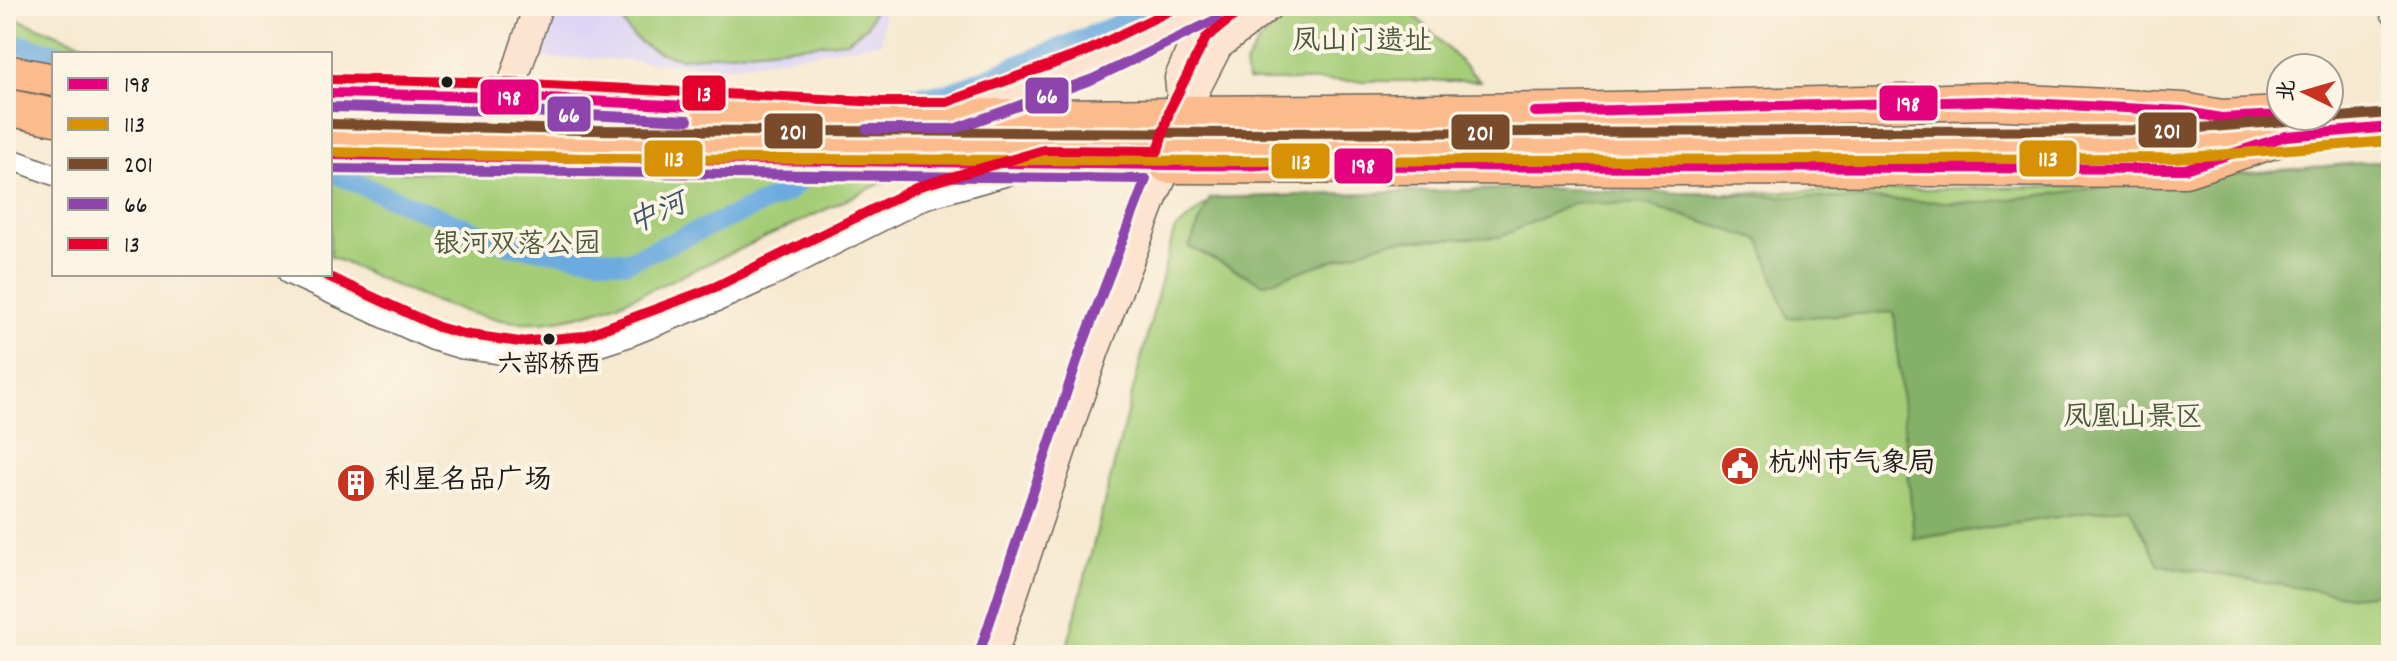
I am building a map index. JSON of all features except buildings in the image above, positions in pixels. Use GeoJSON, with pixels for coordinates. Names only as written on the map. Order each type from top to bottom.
{"type":"FeatureCollection","features":[{"type":"Feature","properties":{"kind":"highway"},"geometry":{"type":"LineString","coordinates":[[6,85],[52,94]]}},
{"type":"Feature","properties":{"kind":"highway"},"geometry":{"type":"LineString","coordinates":[[1183,114],[1407,113],[1988,101],[2183,111],[2265,123]]}},
{"type":"Feature","properties":{"kind":"highway"},"geometry":{"type":"LineString","coordinates":[[2345,110],[2391,106]]}},
{"type":"Feature","properties":{"kind":"highway"},"geometry":{"type":"LineString","coordinates":[[6,107],[52,117]]}},
{"type":"Feature","properties":{"kind":"highway"},"geometry":{"type":"LineString","coordinates":[[332,114],[853,133],[1306,132],[2152,123],[2221,118]]}},
{"type":"Feature","properties":{"kind":"highway"},"geometry":{"type":"LineString","coordinates":[[2345,126],[2391,127]]}},
{"type":"Feature","properties":{"kind":"highway"},"geometry":{"type":"LineString","coordinates":[[332,138],[579,144],[1256,147],[2176,144],[2265,128]]}},
{"type":"Feature","properties":{"kind":"highway"},"geometry":{"type":"LineString","coordinates":[[1168,165],[2185,169],[2268,132]]}},
{"type":"Feature","properties":{"kind":"main road"},"geometry":{"type":"LineString","coordinates":[[6,71],[52,80]]}},
{"type":"Feature","properties":{"kind":"main road"},"geometry":{"type":"LineString","coordinates":[[332,93],[510,90],[869,115],[1183,114]]}},
{"type":"Feature","properties":{"kind":"main road"},"geometry":{"type":"LineString","coordinates":[[6,123],[52,133]]}},
{"type":"Feature","properties":{"kind":"main road"},"geometry":{"type":"LineString","coordinates":[[332,155],[1168,165]]}},
{"type":"Feature","properties":{"kind":"street"},"geometry":{"type":"LineString","coordinates":[[510,90],[538,6]]}},
{"type":"Feature","properties":{"kind":"street"},"geometry":{"type":"LineString","coordinates":[[993,655],[1094,353],[1168,165],[1183,114],[1218,46],[1269,6]]}},
{"type":"Feature","properties":{"kind":"street"},"geometry":{"type":"LineString","coordinates":[[2388,6],[2391,13]]}},
{"type":"Feature","properties":{"kind":"street"},"geometry":{"type":"LineString","coordinates":[[1183,114],[1179,78],[1210,7]]}},
{"type":"Feature","properties":{"kind":"street"},"geometry":{"type":"LineString","coordinates":[[949,116],[1088,66],[1210,7]]}},
{"type":"Feature","properties":{"kind":"street"},"geometry":{"type":"LineString","coordinates":[[6,157],[52,174]]}},
{"type":"Feature","properties":{"kind":"street"},"geometry":{"type":"LineString","coordinates":[[293,276],[433,340],[460,348],[519,356],[587,350],[720,300],[924,199],[1047,164]]}},
{"type":"Feature","properties":{"kind":"shaded area"},"geometry":{"type":"Polygon","coordinates":[[[555,6],[883,6],[882,42],[724,67],[592,58],[540,59],[555,6]]]}},
{"type":"Feature","properties":{"kind":"green space"},"geometry":{"type":"Polygon","coordinates":[[[618,6],[876,6],[867,26],[847,41],[682,58],[660,53],[641,43],[626,27],[618,6]]]}},
{"type":"Feature","properties":{"kind":"green space","name":"凤山门遗址"},"geometry":{"type":"Polygon","coordinates":[[[1295,6],[1405,6],[1480,81],[1247,81],[1245,64],[1258,43],[1295,6]]]}},
{"type":"Feature","properties":{"kind":"green space"},"geometry":{"type":"Polygon","coordinates":[[[6,15],[106,52],[83,52],[6,33],[6,15]]]}},
{"type":"Feature","properties":{"kind":"green space"},"geometry":{"type":"Polygon","coordinates":[[[2391,160],[2391,592],[2350,596],[2159,565],[2129,506],[1914,539],[1894,312],[1788,318],[1760,240],[1646,204],[1574,203],[1500,237],[1390,241],[1263,284],[1189,247],[1210,198],[1534,188],[1979,203],[2136,183],[2391,160]]]}},
{"type":"Feature","properties":{"kind":"green space","name":"银河双落公园"},"geometry":{"type":"Polygon","coordinates":[[[332,172],[902,173],[636,296],[586,314],[560,320],[507,321],[461,311],[332,257],[332,172]]]}},
{"type":"Feature","properties":{"kind":"green space","name":"凤凰山景区"},"geometry":{"type":"Polygon","coordinates":[[[2391,173],[2391,655],[1065,655],[1174,231],[1207,203],[2290,182],[2391,173]]]}},
{"type":"Feature","properties":{"kind":"waterway","name":"中河"},"geometry":{"type":"LineString","coordinates":[[870,117],[892,97],[947,94],[1156,6]]}},
{"type":"Feature","properties":{"kind":"waterway","name":"中河"},"geometry":{"type":"LineString","coordinates":[[6,42],[52,52]]}},
{"type":"Feature","properties":{"kind":"waterway","name":"中河"},"geometry":{"type":"LineString","coordinates":[[332,172],[509,245],[626,262],[786,193],[837,147]]}},
{"type":"Feature","properties":{"kind":"transit line","name":"13"},"geometry":{"type":"LineString","coordinates":[[332,79],[509,83],[882,102],[947,102],[1083,53],[1179,6]]}},
{"type":"Feature","properties":{"kind":"transit line","name":"13"},"geometry":{"type":"LineString","coordinates":[[327,276],[438,327],[463,334],[520,342],[584,336],[715,287],[920,186],[1044,150],[1158,151],[1170,109],[1206,38],[1246,6]]}},
{"type":"Feature","properties":{"kind":"transit line","name":"66"},"geometry":{"type":"LineString","coordinates":[[867,129],[954,129],[1093,79],[1217,19]]}},
{"type":"Feature","properties":{"kind":"transit line","name":"198"},"geometry":{"type":"LineString","coordinates":[[332,93],[508,97],[688,106]]}},
{"type":"Feature","properties":{"kind":"transit line","name":"198"},"geometry":{"type":"LineString","coordinates":[[1535,112],[1988,101],[2183,111],[2221,118],[2265,116]]}},
{"type":"Feature","properties":{"kind":"transit line","name":"66"},"geometry":{"type":"LineString","coordinates":[[332,107],[507,111],[688,120]]}},
{"type":"Feature","properties":{"kind":"transit line","name":"201"},"geometry":{"type":"LineString","coordinates":[[332,124],[579,130],[1240,133],[2175,130],[2390,113]]}},
{"type":"Feature","properties":{"kind":"transit line","name":"198"},"geometry":{"type":"LineString","coordinates":[[332,155],[1168,165],[2185,169],[2286,136],[2391,127]]}},
{"type":"Feature","properties":{"kind":"transit line","name":"113"},"geometry":{"type":"LineString","coordinates":[[332,152],[579,158],[1240,161],[2176,158],[2391,141]]}},
{"type":"Feature","properties":{"kind":"transit line","name":"66"},"geometry":{"type":"LineString","coordinates":[[332,169],[1146,179],[1081,349],[980,651]]}},
{"type":"Feature","properties":{"kind":"place","name":"六部桥西"},"geometry":{"type":"Point","coordinates":[549,339]}},
{"type":"Feature","properties":{"kind":"place","name":"杭州市气象局"},"geometry":{"type":"Point","coordinates":[1740,466]}},
{"type":"Feature","properties":{"kind":"place","name":"利星名品广场"},"geometry":{"type":"Point","coordinates":[356,483]}}]}
